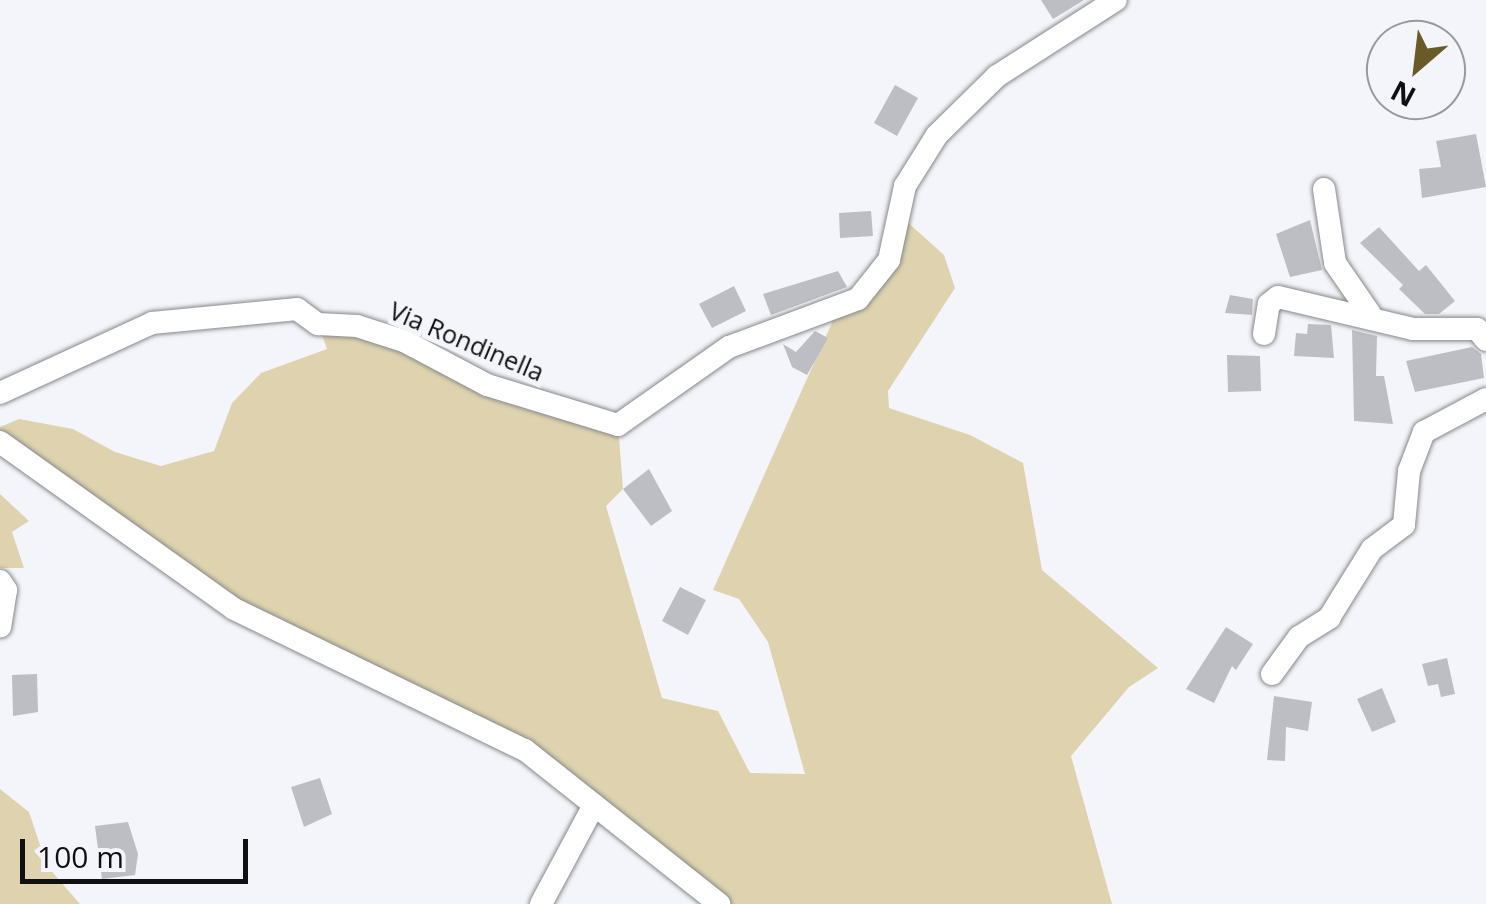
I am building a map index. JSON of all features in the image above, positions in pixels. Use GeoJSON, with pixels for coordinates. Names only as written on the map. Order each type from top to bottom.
{"type":"FeatureCollection","features":[{"type":"Feature","properties":{"kind":"street","name":"Via Rondinella"},"geometry":{"type":"LineString","coordinates":[[0,393],[152,323],[298,309],[318,324],[357,326],[404,342],[488,385],[618,425],[729,348],[858,299],[889,260],[896,212],[937,135],[976,93],[1116,0]]}},
{"type":"Feature","properties":{"kind":"street"},"geometry":{"type":"LineString","coordinates":[[1324,190],[1335,263],[1370,314]]}},
{"type":"Feature","properties":{"kind":"street"},"geometry":{"type":"LineString","coordinates":[[1264,334],[1270,304],[1278,297],[1370,314],[1413,329],[1477,328],[1486,340]]}},
{"type":"Feature","properties":{"kind":"street"},"geometry":{"type":"LineString","coordinates":[[1272,674],[1300,637],[1329,618],[1372,550],[1404,525],[1409,471],[1424,432],[1486,399]]}},
{"type":"Feature","properties":{"kind":"street"},"geometry":{"type":"LineString","coordinates":[[0,442],[234,609],[486,727],[720,904]]}},
{"type":"Feature","properties":{"kind":"street"},"geometry":{"type":"LineString","coordinates":[[0,581],[6,590],[0,626]]}},
{"type":"Feature","properties":{"kind":"street"},"geometry":{"type":"LineString","coordinates":[[542,904],[594,805]]}},
{"type":"Feature","properties":{"kind":"shaded area"},"geometry":{"type":"Polygon","coordinates":[[[896,212],[944,255],[955,288],[888,391],[889,408],[970,435],[1023,463],[1042,570],[1158,668],[1129,687],[1071,756],[1112,904],[719,904],[525,750],[327,657],[13,451],[0,456],[0,427],[19,419],[73,429],[115,452],[161,466],[214,451],[232,403],[261,373],[327,349],[318,324],[618,425],[623,489],[606,506],[662,698],[718,711],[750,773],[805,774],[768,642],[739,599],[713,590],[838,309],[874,281],[896,212]]]}},
{"type":"Feature","properties":{"kind":"shaded area"},"geometry":{"type":"Polygon","coordinates":[[[0,494],[29,521],[12,532],[24,568],[0,568],[0,494]]]}},
{"type":"Feature","properties":{"kind":"shaded area"},"geometry":{"type":"Polygon","coordinates":[[[0,789],[29,812],[47,866],[80,904],[0,904],[0,789]]]}},
{"type":"Feature","properties":{"kind":"building"},"geometry":{"type":"Polygon","coordinates":[[[1041,0],[1084,0],[1053,19],[1041,0]]]}},
{"type":"Feature","properties":{"kind":"building"},"geometry":{"type":"Polygon","coordinates":[[[895,85],[918,98],[897,136],[874,123],[895,85]]]}},
{"type":"Feature","properties":{"kind":"building"},"geometry":{"type":"Polygon","coordinates":[[[1476,134],[1486,187],[1422,198],[1419,169],[1441,167],[1436,141],[1476,134]]]}},
{"type":"Feature","properties":{"kind":"building"},"geometry":{"type":"Polygon","coordinates":[[[871,211],[873,236],[840,238],[839,213],[871,211]]]}},
{"type":"Feature","properties":{"kind":"building"},"geometry":{"type":"Polygon","coordinates":[[[1310,220],[1322,270],[1290,277],[1276,234],[1310,220]]]}},
{"type":"Feature","properties":{"kind":"building"},"geometry":{"type":"Polygon","coordinates":[[[1379,227],[1419,271],[1426,265],[1455,301],[1439,314],[1425,314],[1399,289],[1403,285],[1360,243],[1379,227]]]}},
{"type":"Feature","properties":{"kind":"building"},"geometry":{"type":"Polygon","coordinates":[[[838,271],[847,287],[771,315],[763,294],[838,271]]]}},
{"type":"Feature","properties":{"kind":"building"},"geometry":{"type":"Polygon","coordinates":[[[734,286],[746,311],[712,328],[699,304],[734,286]]]}},
{"type":"Feature","properties":{"kind":"building"},"geometry":{"type":"Polygon","coordinates":[[[1230,295],[1253,299],[1252,315],[1225,313],[1230,295]]]}},
{"type":"Feature","properties":{"kind":"building"},"geometry":{"type":"Polygon","coordinates":[[[1308,324],[1331,325],[1334,358],[1294,356],[1296,333],[1307,334],[1308,324]]]}},
{"type":"Feature","properties":{"kind":"building"},"geometry":{"type":"Polygon","coordinates":[[[1352,330],[1377,336],[1376,376],[1384,376],[1393,424],[1354,421],[1352,330]]]}},
{"type":"Feature","properties":{"kind":"building"},"geometry":{"type":"Polygon","coordinates":[[[815,331],[828,338],[807,375],[792,367],[783,344],[796,352],[815,331]]]}},
{"type":"Feature","properties":{"kind":"building"},"geometry":{"type":"Polygon","coordinates":[[[1472,347],[1481,354],[1484,378],[1415,392],[1406,361],[1472,347]]]}},
{"type":"Feature","properties":{"kind":"building"},"geometry":{"type":"Polygon","coordinates":[[[1227,355],[1260,356],[1261,391],[1228,392],[1227,355]]]}},
{"type":"Feature","properties":{"kind":"building"},"geometry":{"type":"Polygon","coordinates":[[[649,469],[672,511],[651,526],[623,489],[649,469]]]}},
{"type":"Feature","properties":{"kind":"building"},"geometry":{"type":"Polygon","coordinates":[[[680,587],[706,600],[688,635],[662,621],[680,587]]]}},
{"type":"Feature","properties":{"kind":"building"},"geometry":{"type":"Polygon","coordinates":[[[1226,627],[1253,644],[1236,670],[1232,666],[1214,703],[1186,689],[1226,627]]]}},
{"type":"Feature","properties":{"kind":"building"},"geometry":{"type":"Polygon","coordinates":[[[1447,658],[1455,694],[1441,697],[1438,684],[1428,686],[1422,664],[1447,658]]]}},
{"type":"Feature","properties":{"kind":"building"},"geometry":{"type":"Polygon","coordinates":[[[37,674],[38,712],[13,716],[12,675],[37,674]]]}},
{"type":"Feature","properties":{"kind":"building"},"geometry":{"type":"Polygon","coordinates":[[[1382,688],[1396,722],[1372,732],[1357,699],[1382,688]]]}},
{"type":"Feature","properties":{"kind":"building"},"geometry":{"type":"Polygon","coordinates":[[[1274,696],[1312,702],[1308,731],[1286,727],[1285,761],[1267,760],[1274,696]]]}},
{"type":"Feature","properties":{"kind":"building"},"geometry":{"type":"Polygon","coordinates":[[[320,778],[332,814],[304,827],[291,787],[320,778]]]}},
{"type":"Feature","properties":{"kind":"building"},"geometry":{"type":"Polygon","coordinates":[[[128,822],[138,854],[135,875],[102,879],[95,826],[128,822]]]}}]}
